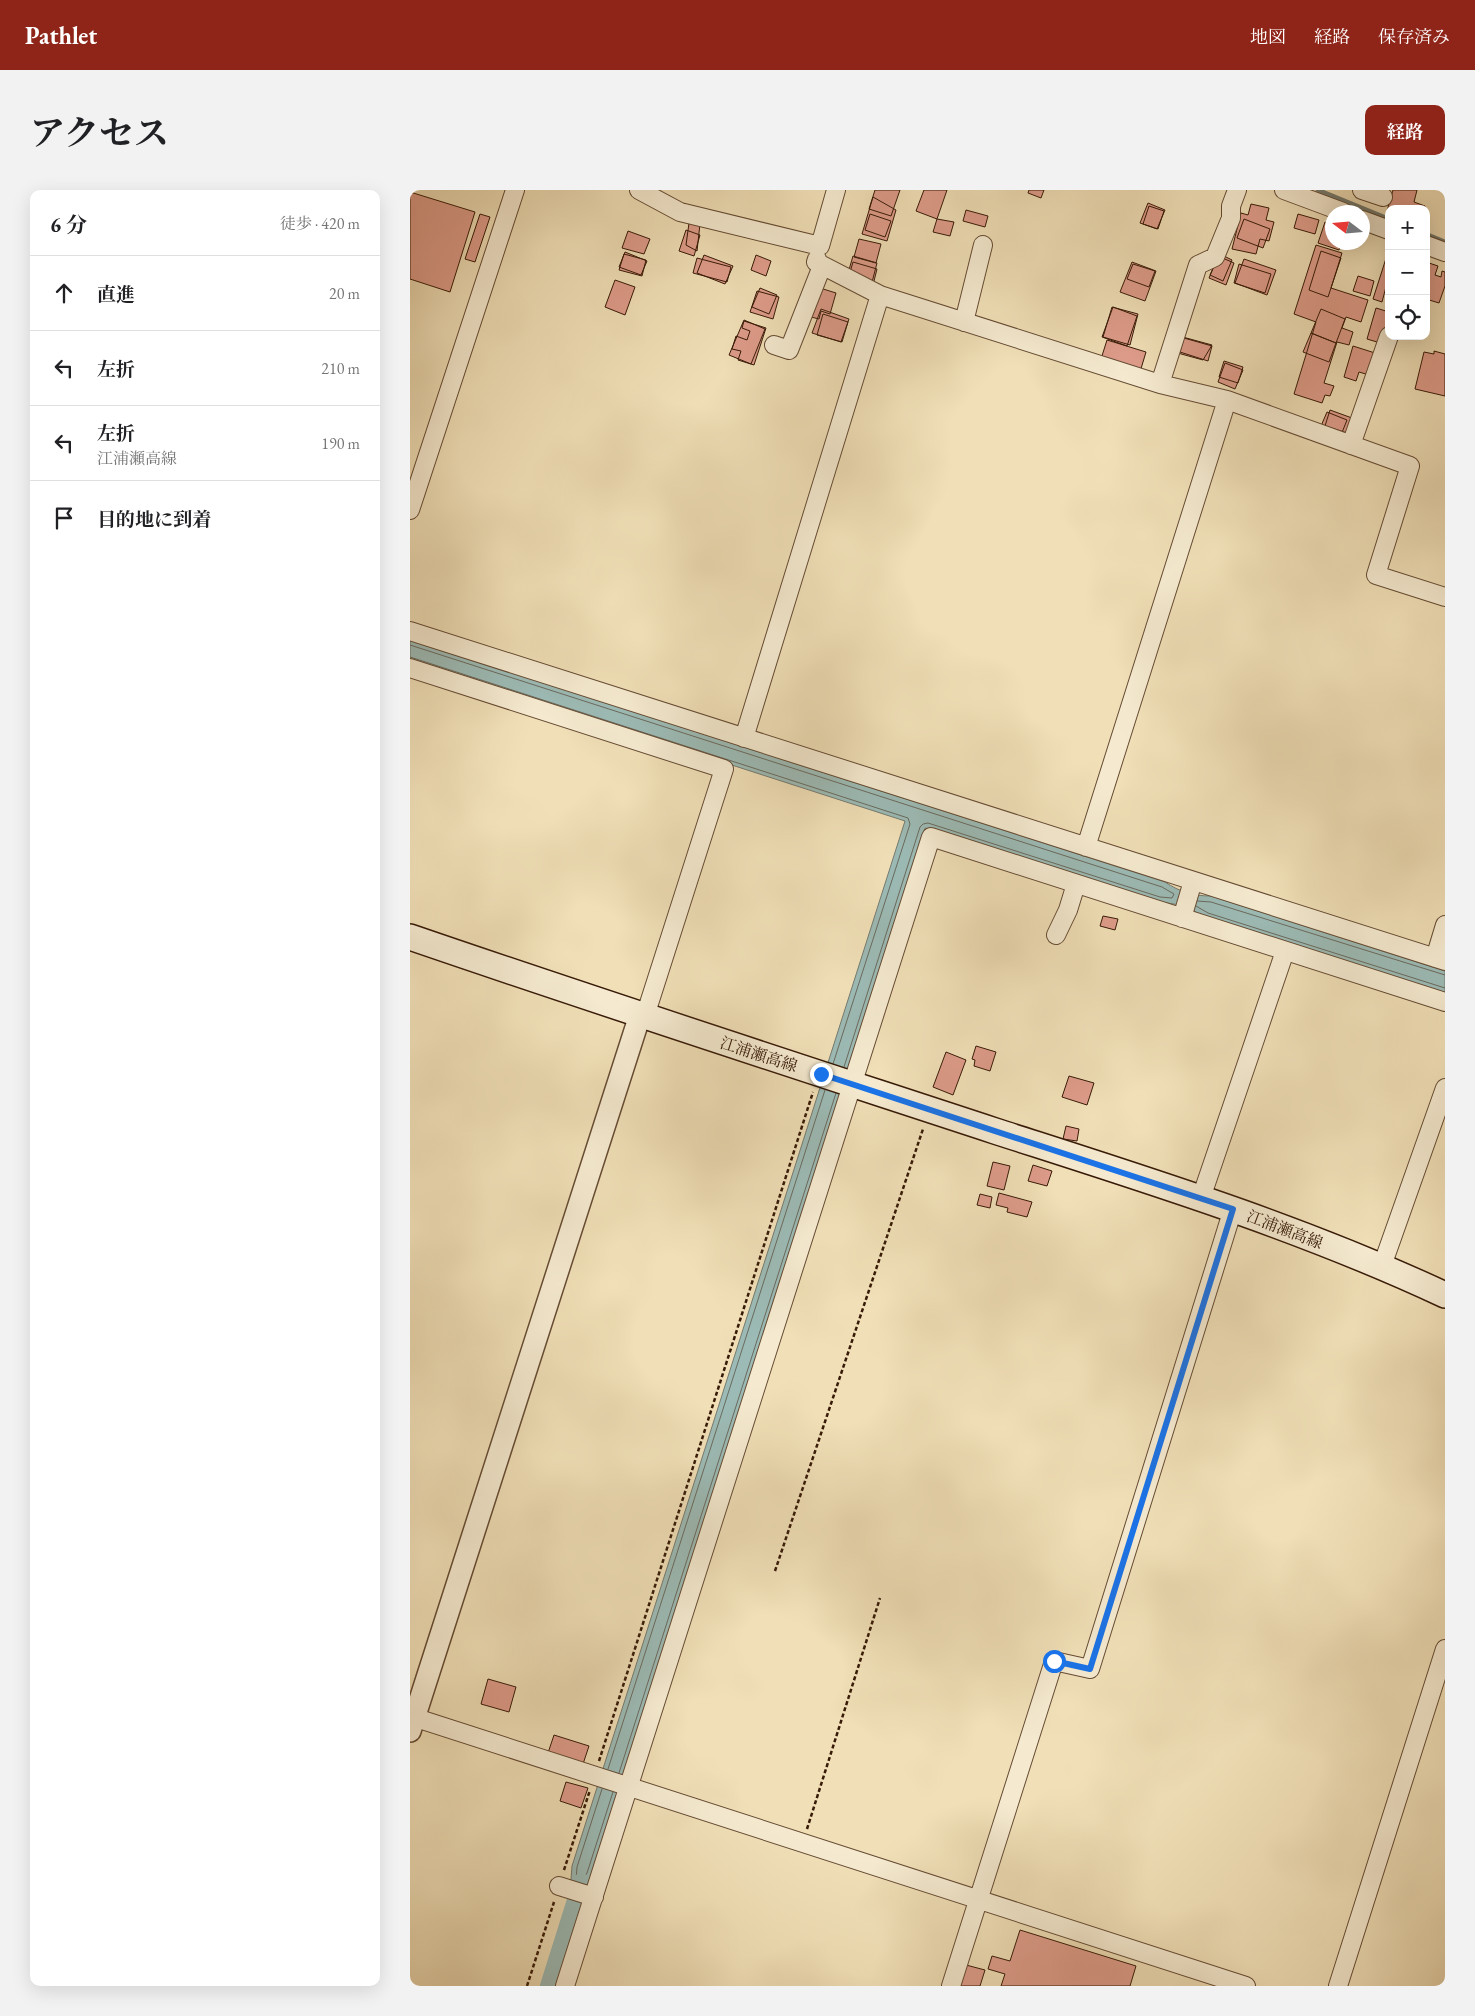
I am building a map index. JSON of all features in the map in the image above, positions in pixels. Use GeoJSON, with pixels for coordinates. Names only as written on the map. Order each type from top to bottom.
{"type":"FeatureCollection","features":[{"type":"Feature","properties":{"kind":"main road","name":"江浦瀬高線"},"geometry":{"type":"LineString","coordinates":[[410,937],[642,1016],[818,1079],[849,1083],[1233,1209],[1382,1266],[1445,1295]]}},
{"type":"Feature","properties":{"kind":"street"},"geometry":{"type":"LineString","coordinates":[[410,510],[515,190]]}},
{"type":"Feature","properties":{"kind":"street"},"geometry":{"type":"LineString","coordinates":[[639,190],[680,212],[820,246]]}},
{"type":"Feature","properties":{"kind":"street"},"geometry":{"type":"LineString","coordinates":[[836,190],[816,262],[880,295],[1160,384],[1227,400],[1410,466],[1376,575],[1445,597]]}},
{"type":"Feature","properties":{"kind":"street"},"geometry":{"type":"LineString","coordinates":[[1160,384],[1198,265],[1215,257],[1231,218],[1231,206],[1237,190]]}},
{"type":"Feature","properties":{"kind":"street"},"geometry":{"type":"LineString","coordinates":[[1284,190],[1325,205]]}},
{"type":"Feature","properties":{"kind":"street"},"geometry":{"type":"LineString","coordinates":[[1362,190],[1383,198]]}},
{"type":"Feature","properties":{"kind":"street"},"geometry":{"type":"LineString","coordinates":[[1370,223],[1385,229]]}},
{"type":"Feature","properties":{"kind":"street"},"geometry":{"type":"LineString","coordinates":[[964,322],[983,245]]}},
{"type":"Feature","properties":{"kind":"street"},"geometry":{"type":"LineString","coordinates":[[1430,246],[1445,252]]}},
{"type":"Feature","properties":{"kind":"street"},"geometry":{"type":"LineString","coordinates":[[774,345],[789,350],[822,266]]}},
{"type":"Feature","properties":{"kind":"street"},"geometry":{"type":"LineString","coordinates":[[744,738],[880,295]]}},
{"type":"Feature","properties":{"kind":"street"},"geometry":{"type":"LineString","coordinates":[[1351,445],[1388,340]]}},
{"type":"Feature","properties":{"kind":"street"},"geometry":{"type":"LineString","coordinates":[[1086,847],[1227,400]]}},
{"type":"Feature","properties":{"kind":"street"},"geometry":{"type":"LineString","coordinates":[[410,630],[1086,847],[1285,951],[1445,1002]]}},
{"type":"Feature","properties":{"kind":"street"},"geometry":{"type":"LineString","coordinates":[[410,668],[724,769],[412,1721],[626,1785],[1246,1986]]}},
{"type":"Feature","properties":{"kind":"street"},"geometry":{"type":"LineString","coordinates":[[566,1986],[576,1891],[626,1785],[849,1083],[931,837],[1076,884],[1187,900],[1440,959],[1445,925]]}},
{"type":"Feature","properties":{"kind":"street"},"geometry":{"type":"LineString","coordinates":[[1056,935],[1068,910],[1076,884]]}},
{"type":"Feature","properties":{"kind":"street"},"geometry":{"type":"LineString","coordinates":[[1201,1198],[1285,951]]}},
{"type":"Feature","properties":{"kind":"street"},"geometry":{"type":"LineString","coordinates":[[1382,1266],[1445,1088]]}},
{"type":"Feature","properties":{"kind":"street"},"geometry":{"type":"LineString","coordinates":[[951,1986],[1054,1661],[1090,1669],[1233,1209]]}},
{"type":"Feature","properties":{"kind":"street"},"geometry":{"type":"LineString","coordinates":[[1338,1986],[1445,1652]]}},
{"type":"Feature","properties":{"kind":"path"},"geometry":{"type":"LineString","coordinates":[[597,1776],[818,1079]]}},
{"type":"Feature","properties":{"kind":"path"},"geometry":{"type":"LineString","coordinates":[[775,1571],[924,1127]]}},
{"type":"Feature","properties":{"kind":"path"},"geometry":{"type":"LineString","coordinates":[[802,1842],[880,1598]]}},
{"type":"Feature","properties":{"kind":"water"},"geometry":{"type":"Polygon","coordinates":[[[410,640],[1165,882],[1187,893],[1211,896],[1445,971],[1445,993],[1199,914],[1176,904],[1160,902],[925,828],[592,1875],[586,1884],[581,1900],[566,1896],[571,1879],[572,1866],[905,821],[410,661],[410,640]]]}},
{"type":"Feature","properties":{"kind":"building"},"geometry":{"type":"Polygon","coordinates":[[[875,190],[900,190],[891,216],[869,209],[875,190]]]}},
{"type":"Feature","properties":{"kind":"building"},"geometry":{"type":"Polygon","coordinates":[[[924,190],[947,190],[937,219],[916,211],[924,190]]]}},
{"type":"Feature","properties":{"kind":"building"},"geometry":{"type":"Polygon","coordinates":[[[1029,190],[1044,190],[1041,198],[1028,193],[1029,190]]]}},
{"type":"Feature","properties":{"kind":"building"},"geometry":{"type":"Polygon","coordinates":[[[1393,190],[1417,190],[1414,202],[1422,205],[1389,205],[1393,190]]]}},
{"type":"Feature","properties":{"kind":"building"},"geometry":{"type":"Polygon","coordinates":[[[410,192],[475,212],[450,292],[410,279],[410,192]]]}},
{"type":"Feature","properties":{"kind":"building"},"geometry":{"type":"Polygon","coordinates":[[[873,197],[896,210],[887,241],[862,234],[873,197]]]}},
{"type":"Feature","properties":{"kind":"building"},"geometry":{"type":"Polygon","coordinates":[[[1148,203],[1165,210],[1157,229],[1140,223],[1148,203]]]}},
{"type":"Feature","properties":{"kind":"building"},"geometry":{"type":"Polygon","coordinates":[[[1251,204],[1269,208],[1266,220],[1274,222],[1269,241],[1260,239],[1256,254],[1232,249],[1241,213],[1248,215],[1251,204]]]}},
{"type":"Feature","properties":{"kind":"building"},"geometry":{"type":"Polygon","coordinates":[[[1149,206],[1164,211],[1158,229],[1143,224],[1149,206]]]}},
{"type":"Feature","properties":{"kind":"building"},"geometry":{"type":"Polygon","coordinates":[[[966,210],[988,216],[985,227],[963,221],[966,210]]]}},
{"type":"Feature","properties":{"kind":"building"},"geometry":{"type":"Polygon","coordinates":[[[480,214],[490,217],[475,262],[465,259],[480,214]]]}},
{"type":"Feature","properties":{"kind":"building"},"geometry":{"type":"Polygon","coordinates":[[[870,214],[891,221],[885,237],[865,230],[870,214]]]}},
{"type":"Feature","properties":{"kind":"building"},"geometry":{"type":"Polygon","coordinates":[[[1298,214],[1319,220],[1315,234],[1294,228],[1298,214]]]}},
{"type":"Feature","properties":{"kind":"building"},"geometry":{"type":"Polygon","coordinates":[[[937,219],[954,222],[950,236],[933,232],[937,219]]]}},
{"type":"Feature","properties":{"kind":"building"},"geometry":{"type":"Polygon","coordinates":[[[1244,219],[1270,229],[1263,248],[1237,238],[1244,219]]]}},
{"type":"Feature","properties":{"kind":"building"},"geometry":{"type":"Polygon","coordinates":[[[1325,222],[1325,245],[1318,243],[1325,222]]]}},
{"type":"Feature","properties":{"kind":"building"},"geometry":{"type":"Polygon","coordinates":[[[689,223],[700,224],[697,251],[686,245],[689,223]]]}},
{"type":"Feature","properties":{"kind":"building"},"geometry":{"type":"Polygon","coordinates":[[[686,230],[700,235],[694,256],[679,251],[686,230]]]}},
{"type":"Feature","properties":{"kind":"building"},"geometry":{"type":"Polygon","coordinates":[[[628,231],[650,239],[644,254],[622,248],[628,231]]]}},
{"type":"Feature","properties":{"kind":"building"},"geometry":{"type":"Polygon","coordinates":[[[859,239],[881,244],[876,263],[854,257],[859,239]]]}},
{"type":"Feature","properties":{"kind":"building"},"geometry":{"type":"Polygon","coordinates":[[[1316,245],[1325,248],[1325,250],[1342,253],[1331,288],[1368,300],[1361,322],[1346,317],[1342,328],[1353,332],[1349,345],[1337,342],[1324,383],[1334,386],[1330,396],[1325,395],[1322,403],[1294,394],[1316,322],[1294,314],[1316,245]]]}},
{"type":"Feature","properties":{"kind":"building"},"geometry":{"type":"Polygon","coordinates":[[[1321,251],[1341,258],[1328,297],[1309,290],[1321,251]]]}},
{"type":"Feature","properties":{"kind":"building"},"geometry":{"type":"Polygon","coordinates":[[[625,252],[647,261],[641,275],[619,267],[625,252]]]}},
{"type":"Feature","properties":{"kind":"building"},"geometry":{"type":"Polygon","coordinates":[[[624,254],[646,260],[642,276],[619,270],[624,254]]]}},
{"type":"Feature","properties":{"kind":"building"},"geometry":{"type":"Polygon","coordinates":[[[1220,254],[1232,260],[1223,281],[1210,275],[1220,254]]]}},
{"type":"Feature","properties":{"kind":"building"},"geometry":{"type":"Polygon","coordinates":[[[704,255],[733,266],[725,284],[697,273],[704,255]]]}},
{"type":"Feature","properties":{"kind":"building"},"geometry":{"type":"Polygon","coordinates":[[[756,255],[771,261],[766,276],[751,270],[756,255]]]}},
{"type":"Feature","properties":{"kind":"building"},"geometry":{"type":"Polygon","coordinates":[[[853,256],[877,263],[871,286],[846,280],[853,256]]]}},
{"type":"Feature","properties":{"kind":"building"},"geometry":{"type":"Polygon","coordinates":[[[1218,256],[1234,263],[1226,285],[1209,278],[1218,256]]]}},
{"type":"Feature","properties":{"kind":"building"},"geometry":{"type":"Polygon","coordinates":[[[697,258],[731,267],[727,282],[693,273],[697,258]]]}},
{"type":"Feature","properties":{"kind":"building"},"geometry":{"type":"Polygon","coordinates":[[[1244,259],[1276,270],[1267,295],[1235,283],[1244,259]]]}},
{"type":"Feature","properties":{"kind":"building"},"geometry":{"type":"Polygon","coordinates":[[[853,262],[877,269],[873,285],[848,279],[853,262]]]}},
{"type":"Feature","properties":{"kind":"building"},"geometry":{"type":"Polygon","coordinates":[[[1132,262],[1156,271],[1145,301],[1120,292],[1132,262]]]}},
{"type":"Feature","properties":{"kind":"building"},"geometry":{"type":"Polygon","coordinates":[[[1385,262],[1385,291],[1382,302],[1373,299],[1385,262]]]}},
{"type":"Feature","properties":{"kind":"building"},"geometry":{"type":"Polygon","coordinates":[[[1430,263],[1438,266],[1435,275],[1441,277],[1442,271],[1445,272],[1445,286],[1439,303],[1430,300],[1430,263]]]}},
{"type":"Feature","properties":{"kind":"building"},"geometry":{"type":"Polygon","coordinates":[[[1133,264],[1155,271],[1149,287],[1127,279],[1133,264]]]}},
{"type":"Feature","properties":{"kind":"building"},"geometry":{"type":"Polygon","coordinates":[[[1239,264],[1271,274],[1265,293],[1234,283],[1239,264]]]}},
{"type":"Feature","properties":{"kind":"building"},"geometry":{"type":"Polygon","coordinates":[[[1358,276],[1374,281],[1370,296],[1353,291],[1358,276]]]}},
{"type":"Feature","properties":{"kind":"building"},"geometry":{"type":"Polygon","coordinates":[[[615,280],[635,287],[625,315],[605,307],[615,280]]]}},
{"type":"Feature","properties":{"kind":"building"},"geometry":{"type":"Polygon","coordinates":[[[760,288],[777,295],[769,314],[752,307],[760,288]]]}},
{"type":"Feature","properties":{"kind":"building"},"geometry":{"type":"Polygon","coordinates":[[[820,288],[836,293],[830,314],[821,311],[819,319],[811,317],[820,288]]]}},
{"type":"Feature","properties":{"kind":"building"},"geometry":{"type":"Polygon","coordinates":[[[757,291],[779,297],[773,319],[750,312],[757,291]]]}},
{"type":"Feature","properties":{"kind":"building"},"geometry":{"type":"Polygon","coordinates":[[[1112,307],[1138,314],[1130,345],[1103,337],[1112,307]]]}},
{"type":"Feature","properties":{"kind":"building"},"geometry":{"type":"Polygon","coordinates":[[[1113,307],[1137,316],[1127,346],[1102,337],[1113,307]]]}},
{"type":"Feature","properties":{"kind":"building"},"geometry":{"type":"Polygon","coordinates":[[[1376,308],[1385,311],[1385,340],[1388,340],[1387,345],[1367,339],[1376,308]]]}},
{"type":"Feature","properties":{"kind":"building"},"geometry":{"type":"Polygon","coordinates":[[[821,309],[849,319],[841,342],[812,333],[821,309]]]}},
{"type":"Feature","properties":{"kind":"building"},"geometry":{"type":"Polygon","coordinates":[[[1321,309],[1345,319],[1336,343],[1311,333],[1321,309]]]}},
{"type":"Feature","properties":{"kind":"building"},"geometry":{"type":"Polygon","coordinates":[[[823,314],[848,322],[842,342],[817,335],[823,314]]]}},
{"type":"Feature","properties":{"kind":"building"},"geometry":{"type":"Polygon","coordinates":[[[744,320],[765,329],[751,364],[729,355],[744,320]]]}},
{"type":"Feature","properties":{"kind":"building"},"geometry":{"type":"Polygon","coordinates":[[[744,321],[766,328],[754,365],[738,360],[741,351],[732,349],[736,336],[747,340],[750,331],[742,328],[744,321]]]}},
{"type":"Feature","properties":{"kind":"building"},"geometry":{"type":"Polygon","coordinates":[[[1311,333],[1336,343],[1329,362],[1303,352],[1311,333]]]}},
{"type":"Feature","properties":{"kind":"building"},"geometry":{"type":"Polygon","coordinates":[[[1179,336],[1212,345],[1203,360],[1174,352],[1179,336]]]}},
{"type":"Feature","properties":{"kind":"building"},"geometry":{"type":"Polygon","coordinates":[[[1184,338],[1212,346],[1208,361],[1180,352],[1184,338]]]}},
{"type":"Feature","properties":{"kind":"building"},"geometry":{"type":"Polygon","coordinates":[[[1107,340],[1146,352],[1140,372],[1101,359],[1107,340]]]}},
{"type":"Feature","properties":{"kind":"building"},"geometry":{"type":"Polygon","coordinates":[[[1353,346],[1375,353],[1369,375],[1359,372],[1356,381],[1344,377],[1353,346]]]}},
{"type":"Feature","properties":{"kind":"building"},"geometry":{"type":"Polygon","coordinates":[[[1434,351],[1445,354],[1445,396],[1415,389],[1424,352],[1434,354],[1434,351]]]}},
{"type":"Feature","properties":{"kind":"building"},"geometry":{"type":"Polygon","coordinates":[[[1224,361],[1243,367],[1238,383],[1219,377],[1224,361]]]}},
{"type":"Feature","properties":{"kind":"building"},"geometry":{"type":"Polygon","coordinates":[[[1225,363],[1243,370],[1235,389],[1218,382],[1225,363]]]}},
{"type":"Feature","properties":{"kind":"building"},"geometry":{"type":"Polygon","coordinates":[[[1330,410],[1352,418],[1347,433],[1325,426],[1330,410]]]}},
{"type":"Feature","properties":{"kind":"building"},"geometry":{"type":"Polygon","coordinates":[[[1327,412],[1347,420],[1341,435],[1321,426],[1327,412]]]}},
{"type":"Feature","properties":{"kind":"building"},"geometry":{"type":"Polygon","coordinates":[[[1103,916],[1118,919],[1115,930],[1100,926],[1103,916]]]}},
{"type":"Feature","properties":{"kind":"building"},"geometry":{"type":"Polygon","coordinates":[[[976,1046],[996,1052],[990,1071],[974,1066],[975,1060],[972,1059],[976,1046]]]}},
{"type":"Feature","properties":{"kind":"building"},"geometry":{"type":"Polygon","coordinates":[[[946,1052],[966,1060],[953,1095],[933,1087],[946,1052]]]}},
{"type":"Feature","properties":{"kind":"building"},"geometry":{"type":"Polygon","coordinates":[[[1069,1076],[1094,1083],[1087,1105],[1062,1097],[1069,1076]]]}},
{"type":"Feature","properties":{"kind":"building"},"geometry":{"type":"Polygon","coordinates":[[[1066,1126],[1079,1129],[1077,1141],[1063,1139],[1066,1126]]]}},
{"type":"Feature","properties":{"kind":"building"},"geometry":{"type":"Polygon","coordinates":[[[993,1162],[1010,1166],[1004,1190],[987,1186],[993,1162]]]}},
{"type":"Feature","properties":{"kind":"building"},"geometry":{"type":"Polygon","coordinates":[[[1033,1165],[1052,1171],[1047,1186],[1028,1181],[1033,1165]]]}},
{"type":"Feature","properties":{"kind":"building"},"geometry":{"type":"Polygon","coordinates":[[[999,1193],[1032,1202],[1027,1217],[1007,1212],[1008,1208],[996,1205],[999,1193]]]}},
{"type":"Feature","properties":{"kind":"building"},"geometry":{"type":"Polygon","coordinates":[[[980,1194],[992,1197],[990,1208],[977,1205],[980,1194]]]}},
{"type":"Feature","properties":{"kind":"building"},"geometry":{"type":"Polygon","coordinates":[[[488,1679],[516,1687],[509,1712],[481,1704],[488,1679]]]}},
{"type":"Feature","properties":{"kind":"building"},"geometry":{"type":"Polygon","coordinates":[[[554,1735],[589,1746],[582,1767],[547,1756],[554,1735]]]}},
{"type":"Feature","properties":{"kind":"building"},"geometry":{"type":"Polygon","coordinates":[[[566,1782],[588,1788],[581,1808],[560,1801],[566,1782]]]}},
{"type":"Feature","properties":{"kind":"building"},"geometry":{"type":"Polygon","coordinates":[[[1020,1930],[1136,1966],[1130,1986],[1001,1986],[1005,1974],[988,1969],[992,1956],[1010,1961],[1020,1930]]]}},
{"type":"Feature","properties":{"kind":"building"},"geometry":{"type":"Polygon","coordinates":[[[966,1965],[985,1970],[980,1986],[960,1986],[966,1965]]]}},
{"type":"Feature","properties":{"kind":"waterway"},"geometry":{"type":"LineString","coordinates":[[1318,190],[1385,217]]}},
{"type":"Feature","properties":{"kind":"waterway"},"geometry":{"type":"LineString","coordinates":[[1430,236],[1445,242]]}},
{"type":"Feature","properties":{"kind":"waterway"},"geometry":{"type":"LineString","coordinates":[[548,1986],[581,1881]]}},
{"type":"Feature","properties":{"kind":"route"},"geometry":{"type":"LineString","coordinates":[[821,1074],[1233,1209],[1090,1669],[1054,1661]]}}]}
